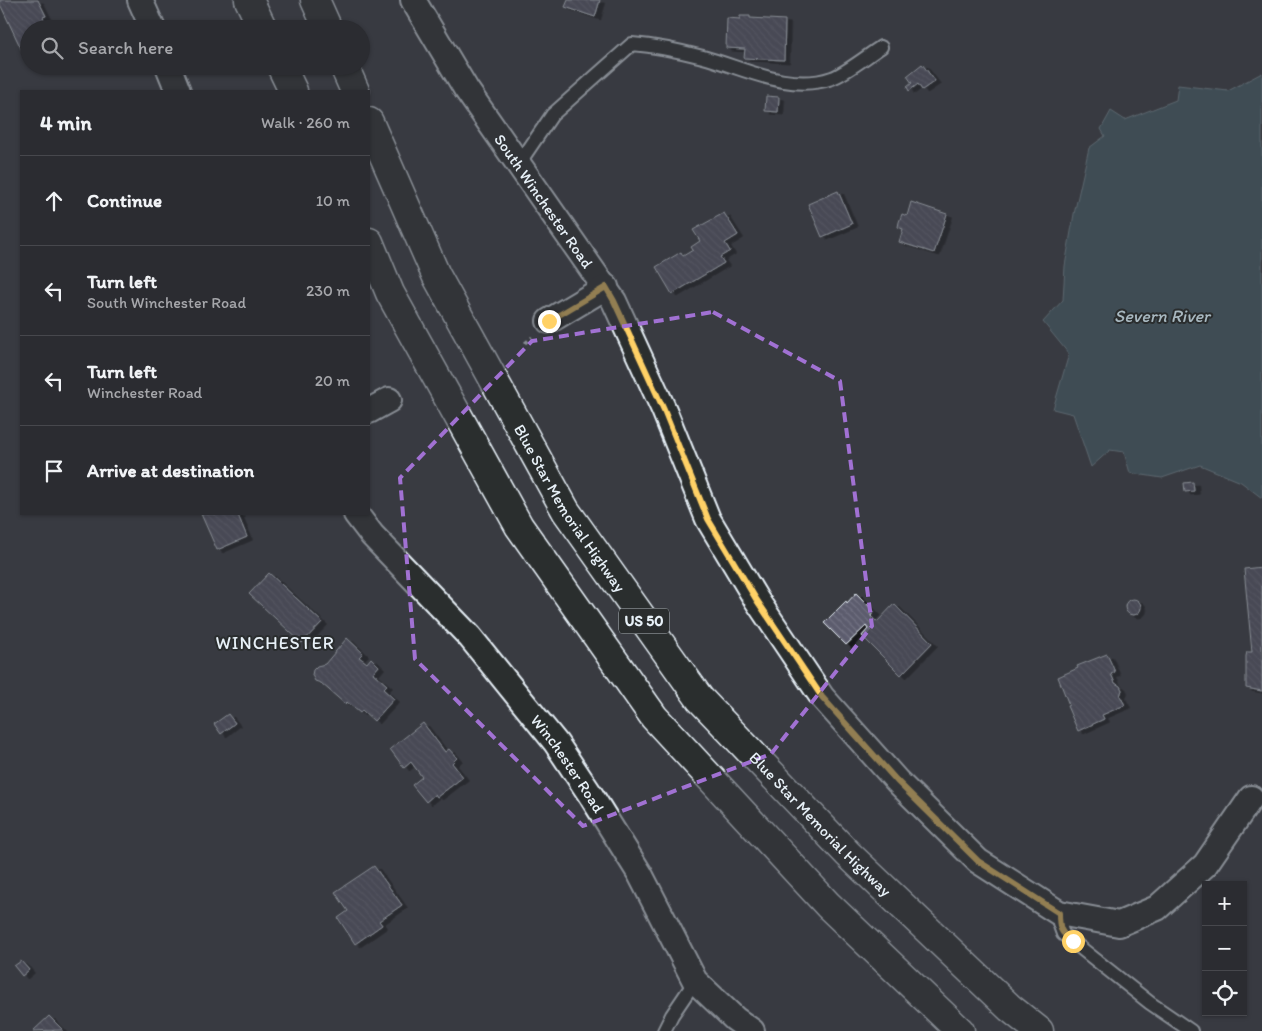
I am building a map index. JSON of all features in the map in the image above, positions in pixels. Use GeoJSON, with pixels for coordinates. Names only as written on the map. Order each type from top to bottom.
{"type":"FeatureCollection","features":[{"type":"Feature","properties":{"kind":"highway"},"geometry":{"type":"LineString","coordinates":[[250,0],[259,20]]}},
{"type":"Feature","properties":{"kind":"highway"},"geometry":{"type":"LineString","coordinates":[[266,0],[274,20]]}},
{"type":"Feature","properties":{"kind":"highway"},"geometry":{"type":"LineString","coordinates":[[315,0],[324,20]]}},
{"type":"Feature","properties":{"kind":"highway"},"geometry":{"type":"LineString","coordinates":[[285,75],[293,90]]}},
{"type":"Feature","properties":{"kind":"highway"},"geometry":{"type":"LineString","coordinates":[[298,75],[305,90]]}},
{"type":"Feature","properties":{"kind":"highway"},"geometry":{"type":"LineString","coordinates":[[348,75],[355,90]]}},
{"type":"Feature","properties":{"kind":"highway","name":"Blue Star Memorial Highway"},"geometry":{"type":"LineString","coordinates":[[370,124],[436,275],[566,511],[700,699],[848,854],[1010,1008],[1039,1031]]}},
{"type":"Feature","properties":{"kind":"highway","name":"US 50"},"geometry":{"type":"LineString","coordinates":[[370,244],[390,293],[519,526],[654,717],[828,905],[960,1031]]}},
{"type":"Feature","properties":{"kind":"highway"},"geometry":{"type":"LineString","coordinates":[[370,250],[390,293]]}},
{"type":"Feature","properties":{"kind":"street"},"geometry":{"type":"LineString","coordinates":[[140,0],[149,20]]}},
{"type":"Feature","properties":{"kind":"street","name":"South Winchester Road"},"geometry":{"type":"LineString","coordinates":[[413,0],[466,89],[606,287],[664,410],[708,519],[756,599],[822,697],[897,781],[978,861],[1059,913],[1119,924],[1157,908],[1205,865],[1251,798]]}},
{"type":"Feature","properties":{"kind":"street"},"geometry":{"type":"LineString","coordinates":[[172,75],[178,90]]}},
{"type":"Feature","properties":{"kind":"street"},"geometry":{"type":"LineString","coordinates":[[549,321],[606,287]]}},
{"type":"Feature","properties":{"kind":"street","name":"Winchester Road"},"geometry":{"type":"LineString","coordinates":[[357,515],[372,535],[470,638],[556,743],[640,874],[695,981],[735,1019],[752,1031]]}},
{"type":"Feature","properties":{"kind":"lane"},"geometry":{"type":"LineString","coordinates":[[518,165],[552,115],[632,44],[653,45],[704,57],[750,72],[790,82],[811,83],[834,78],[880,47]]}},
{"type":"Feature","properties":{"kind":"lane"},"geometry":{"type":"LineString","coordinates":[[1059,913],[1059,923],[1063,934],[1150,1003],[1191,1031]]}},
{"type":"Feature","properties":{"kind":"lane"},"geometry":{"type":"LineString","coordinates":[[664,1031],[672,1015],[695,981]]}},
{"type":"Feature","properties":{"kind":"highlighted area"},"geometry":{"type":"Polygon","coordinates":[[[713,312],[840,381],[872,626],[771,754],[583,826],[415,659],[400,478],[532,341],[713,312]]]}},
{"type":"Feature","properties":{"kind":"water","name":"Severn River"},"geometry":{"type":"Polygon","coordinates":[[[1262,73],[1262,498],[1241,482],[1200,465],[1162,478],[1130,473],[1124,452],[1110,450],[1091,467],[1073,414],[1053,409],[1069,354],[1043,322],[1063,300],[1065,266],[1074,214],[1089,148],[1105,136],[1101,129],[1111,111],[1125,120],[1176,100],[1178,85],[1228,91],[1262,73]]]}},
{"type":"Feature","properties":{"kind":"building"},"geometry":{"type":"Polygon","coordinates":[[[0,0],[38,0],[46,16],[43,17],[44,20],[20,20],[20,46],[0,4],[0,0]]]}},
{"type":"Feature","properties":{"kind":"building"},"geometry":{"type":"Polygon","coordinates":[[[568,0],[600,0],[595,17],[565,7],[568,0]]]}},
{"type":"Feature","properties":{"kind":"building"},"geometry":{"type":"Polygon","coordinates":[[[740,16],[785,20],[784,60],[744,58],[745,49],[726,48],[727,18],[740,19],[740,16]]]}},
{"type":"Feature","properties":{"kind":"building"},"geometry":{"type":"Polygon","coordinates":[[[922,64],[935,81],[922,90],[918,84],[909,91],[907,87],[912,83],[907,76],[922,64]]]}},
{"type":"Feature","properties":{"kind":"building"},"geometry":{"type":"Polygon","coordinates":[[[766,96],[779,97],[778,112],[765,111],[766,96]]]}},
{"type":"Feature","properties":{"kind":"building"},"geometry":{"type":"Polygon","coordinates":[[[838,191],[852,224],[822,237],[808,204],[838,191]]]}},
{"type":"Feature","properties":{"kind":"building"},"geometry":{"type":"Polygon","coordinates":[[[911,202],[947,214],[934,253],[899,242],[903,229],[898,227],[899,222],[902,214],[907,216],[911,202]]]}},
{"type":"Feature","properties":{"kind":"building"},"geometry":{"type":"Polygon","coordinates":[[[724,213],[738,235],[725,243],[730,251],[720,257],[724,263],[672,294],[656,267],[681,252],[683,256],[693,250],[691,247],[700,241],[693,230],[724,213]]]}},
{"type":"Feature","properties":{"kind":"building"},"geometry":{"type":"Polygon","coordinates":[[[1193,482],[1194,491],[1185,492],[1184,483],[1193,482]]]}},
{"type":"Feature","properties":{"kind":"building"},"geometry":{"type":"Polygon","coordinates":[[[201,515],[238,515],[247,537],[217,550],[201,515]]]}},
{"type":"Feature","properties":{"kind":"building"},"geometry":{"type":"Polygon","coordinates":[[[1262,567],[1262,691],[1246,688],[1246,656],[1247,652],[1252,652],[1244,569],[1262,567]]]}},
{"type":"Feature","properties":{"kind":"building"},"geometry":{"type":"Polygon","coordinates":[[[269,573],[322,622],[302,643],[249,594],[269,573]]]}},
{"type":"Feature","properties":{"kind":"building"},"geometry":{"type":"Polygon","coordinates":[[[856,593],[875,612],[871,616],[877,622],[894,604],[932,643],[901,675],[862,636],[868,629],[866,626],[846,645],[824,623],[856,593]]]}},
{"type":"Feature","properties":{"kind":"building"},"geometry":{"type":"Polygon","coordinates":[[[1133,599],[1141,607],[1133,615],[1125,607],[1133,599]]]}},
{"type":"Feature","properties":{"kind":"building"},"geometry":{"type":"Polygon","coordinates":[[[347,638],[363,653],[359,657],[367,663],[371,658],[379,666],[373,673],[387,685],[383,689],[394,699],[374,721],[362,710],[360,713],[347,702],[345,704],[321,683],[315,681],[312,675],[313,670],[317,666],[325,664],[347,638]]]}},
{"type":"Feature","properties":{"kind":"building"},"geometry":{"type":"Polygon","coordinates":[[[1107,654],[1115,672],[1111,674],[1115,683],[1122,690],[1120,696],[1125,705],[1102,715],[1104,719],[1078,731],[1067,706],[1069,705],[1058,677],[1078,668],[1077,666],[1107,654]]]}},
{"type":"Feature","properties":{"kind":"building"},"geometry":{"type":"Polygon","coordinates":[[[228,714],[235,723],[221,734],[214,724],[228,714]]]}},
{"type":"Feature","properties":{"kind":"building"},"geometry":{"type":"Polygon","coordinates":[[[423,723],[445,752],[449,749],[457,758],[452,763],[463,777],[437,797],[435,794],[426,802],[412,785],[422,777],[411,762],[404,768],[390,749],[423,723]]]}},
{"type":"Feature","properties":{"kind":"building"},"geometry":{"type":"Polygon","coordinates":[[[374,866],[402,905],[379,921],[382,925],[355,944],[338,918],[348,911],[335,892],[374,866]]]}},
{"type":"Feature","properties":{"kind":"building"},"geometry":{"type":"Polygon","coordinates":[[[21,961],[29,970],[22,976],[14,966],[21,961]]]}},
{"type":"Feature","properties":{"kind":"building"},"geometry":{"type":"Polygon","coordinates":[[[49,1016],[63,1030],[33,1031],[49,1016]]]}},
{"type":"Feature","properties":{"kind":"district","name":"WINCHESTER"},"geometry":{"type":"Point","coordinates":[275,643]}},
{"type":"Feature","properties":{"kind":"route"},"geometry":{"type":"LineString","coordinates":[[549,321],[606,287],[664,410],[708,519],[756,599],[822,697],[897,781],[978,861],[1059,913],[1059,923],[1063,934],[1073,941]]}}]}
